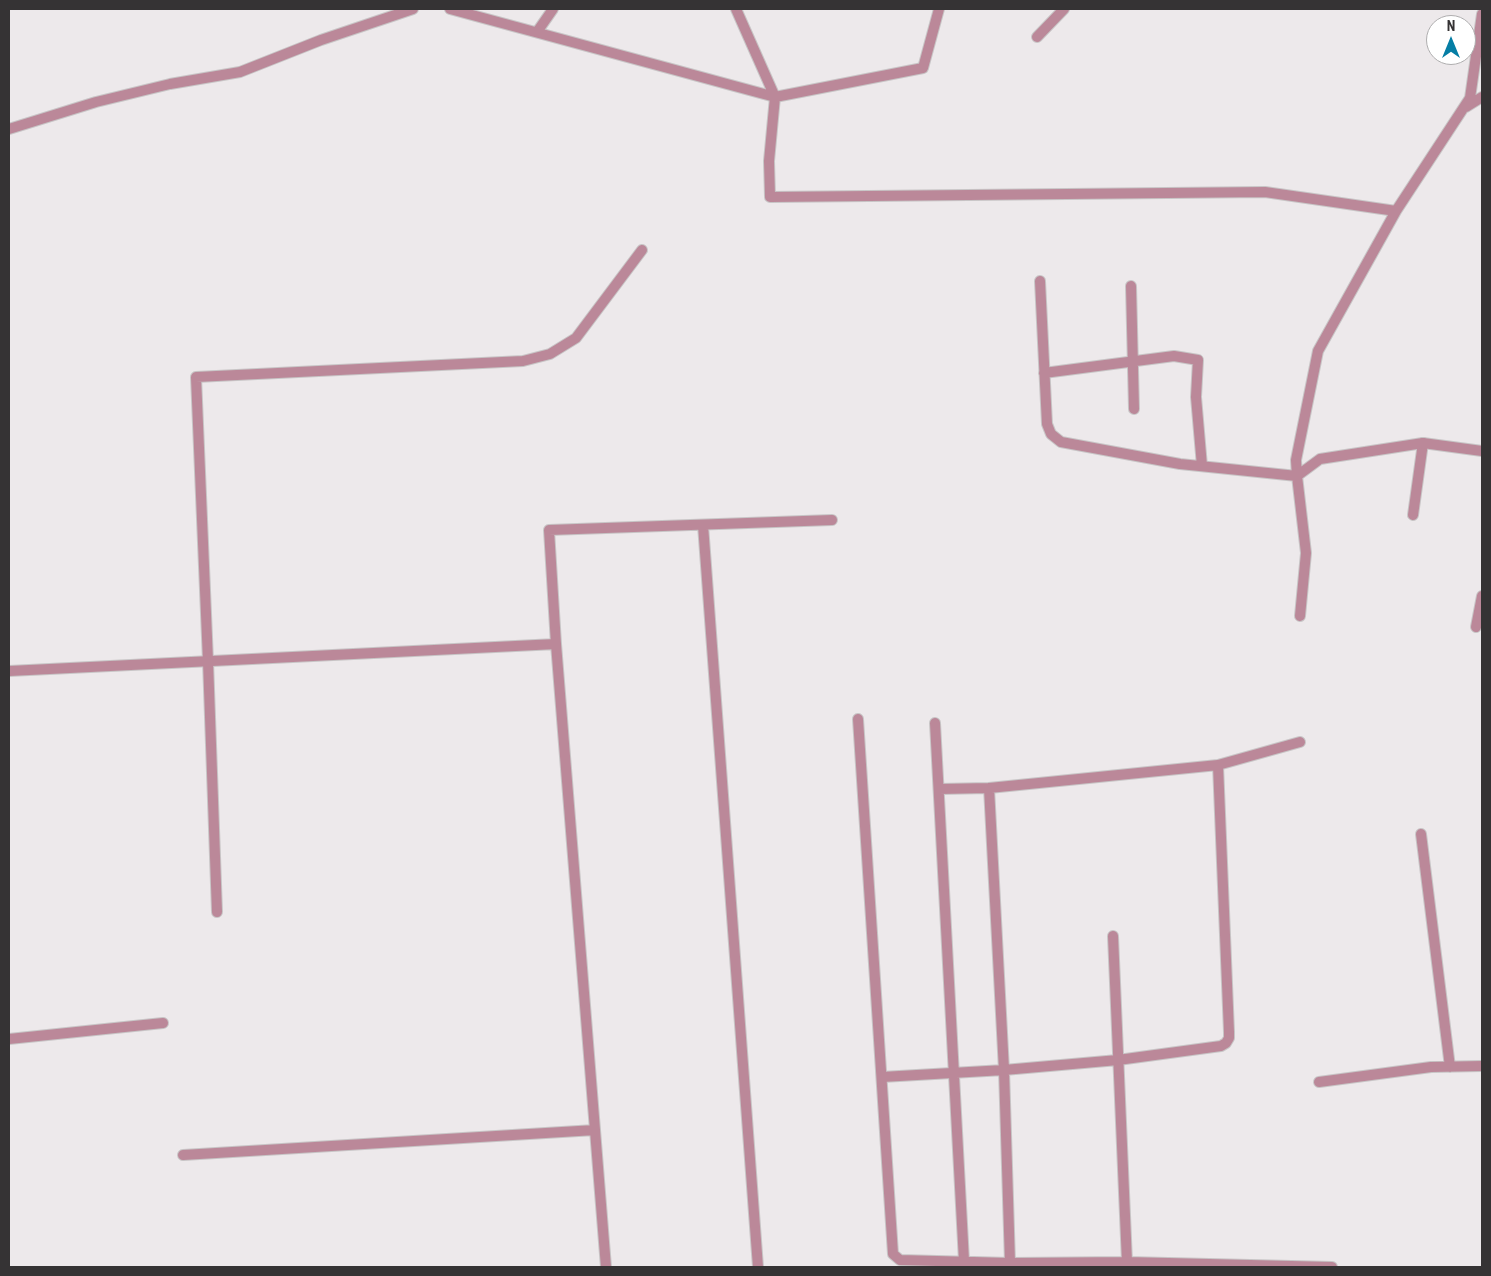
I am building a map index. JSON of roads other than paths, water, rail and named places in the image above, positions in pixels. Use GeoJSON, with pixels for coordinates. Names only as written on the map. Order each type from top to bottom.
{"type":"FeatureCollection","features":[{"type":"Feature","properties":{"kind":"street"},"geometry":{"type":"LineString","coordinates":[[9,130],[96,102],[170,84],[240,72],[321,40],[413,9]]}},
{"type":"Feature","properties":{"kind":"street"},"geometry":{"type":"LineString","coordinates":[[450,9],[775,97],[923,68],[939,9]]}},
{"type":"Feature","properties":{"kind":"street"},"geometry":{"type":"LineString","coordinates":[[537,32],[553,9]]}},
{"type":"Feature","properties":{"kind":"street"},"geometry":{"type":"LineString","coordinates":[[736,9],[775,97],[769,162],[770,197],[1265,192],[1396,211]]}},
{"type":"Feature","properties":{"kind":"street"},"geometry":{"type":"LineString","coordinates":[[1037,37],[1064,9]]}},
{"type":"Feature","properties":{"kind":"street"},"geometry":{"type":"LineString","coordinates":[[1300,616],[1306,553],[1296,460],[1318,351],[1396,211],[1470,98],[1482,14]]}},
{"type":"Feature","properties":{"kind":"street"},"geometry":{"type":"LineString","coordinates":[[1463,109],[1482,96]]}},
{"type":"Feature","properties":{"kind":"street"},"geometry":{"type":"LineString","coordinates":[[217,912],[196,377],[516,362],[550,354],[576,338],[642,250]]}},
{"type":"Feature","properties":{"kind":"street"},"geometry":{"type":"LineString","coordinates":[[1040,281],[1047,424],[1051,434],[1061,442],[1180,464],[1297,476],[1320,458],[1424,444],[1482,451]]}},
{"type":"Feature","properties":{"kind":"street"},"geometry":{"type":"LineString","coordinates":[[1131,286],[1134,409]]}},
{"type":"Feature","properties":{"kind":"street"},"geometry":{"type":"LineString","coordinates":[[1044,373],[1174,356],[1198,360],[1196,397],[1202,466]]}},
{"type":"Feature","properties":{"kind":"street"},"geometry":{"type":"LineString","coordinates":[[1413,515],[1424,444]]}},
{"type":"Feature","properties":{"kind":"street"},"geometry":{"type":"LineString","coordinates":[[606,1267],[556,644],[549,530],[832,520]]}},
{"type":"Feature","properties":{"kind":"street"},"geometry":{"type":"LineString","coordinates":[[703,525],[758,1267]]}},
{"type":"Feature","properties":{"kind":"street"},"geometry":{"type":"LineString","coordinates":[[1476,626],[1482,596]]}},
{"type":"Feature","properties":{"kind":"street"},"geometry":{"type":"LineString","coordinates":[[9,671],[556,644]]}},
{"type":"Feature","properties":{"kind":"street"},"geometry":{"type":"LineString","coordinates":[[858,719],[893,1254],[900,1260],[1010,1263],[1127,1262],[1332,1267]]}},
{"type":"Feature","properties":{"kind":"street"},"geometry":{"type":"LineString","coordinates":[[935,723],[964,1261]]}},
{"type":"Feature","properties":{"kind":"street"},"geometry":{"type":"LineString","coordinates":[[939,789],[989,788],[1218,765],[1300,742]]}},
{"type":"Feature","properties":{"kind":"street"},"geometry":{"type":"LineString","coordinates":[[882,1077],[1004,1070],[1118,1060],[1220,1046],[1226,1043],[1229,1038],[1218,765]]}},
{"type":"Feature","properties":{"kind":"street"},"geometry":{"type":"LineString","coordinates":[[989,788],[1004,1070],[1010,1263]]}},
{"type":"Feature","properties":{"kind":"street"},"geometry":{"type":"LineString","coordinates":[[1421,834],[1450,1067]]}},
{"type":"Feature","properties":{"kind":"street"},"geometry":{"type":"LineString","coordinates":[[1113,936],[1127,1262]]}},
{"type":"Feature","properties":{"kind":"street"},"geometry":{"type":"LineString","coordinates":[[9,1038],[163,1023]]}},
{"type":"Feature","properties":{"kind":"street"},"geometry":{"type":"LineString","coordinates":[[1320,1082],[1432,1067],[1482,1066]]}},
{"type":"Feature","properties":{"kind":"street"},"geometry":{"type":"LineString","coordinates":[[183,1156],[595,1130]]}}]}
